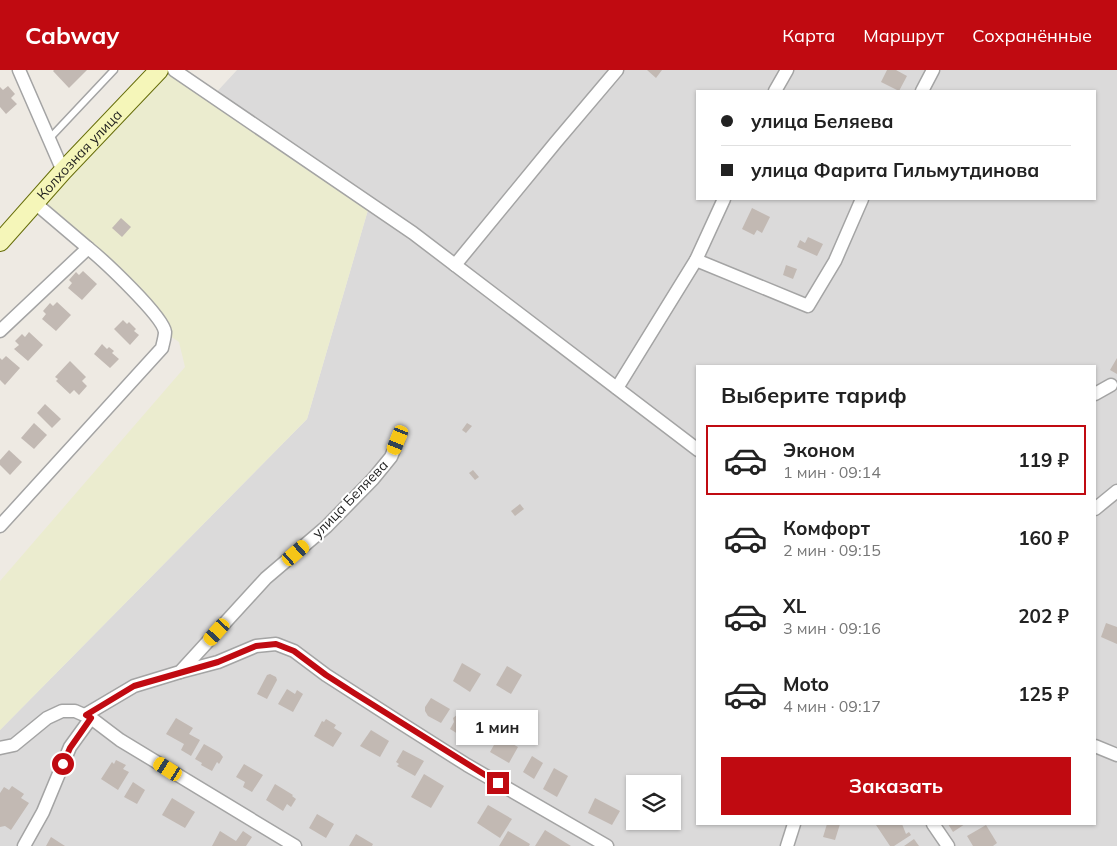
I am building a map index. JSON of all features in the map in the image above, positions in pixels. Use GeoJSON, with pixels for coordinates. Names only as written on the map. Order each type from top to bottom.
{"type":"FeatureCollection","features":[{"type":"Feature","properties":{"kind":"main road","name":"Колхозная улица"},"geometry":{"type":"LineString","coordinates":[[0,242],[63,171],[159,70]]}},
{"type":"Feature","properties":{"kind":"street"},"geometry":{"type":"LineString","coordinates":[[19,70],[63,171]]}},
{"type":"Feature","properties":{"kind":"street"},"geometry":{"type":"LineString","coordinates":[[174,70],[386,214],[696,448]]}},
{"type":"Feature","properties":{"kind":"street"},"geometry":{"type":"LineString","coordinates":[[455,265],[617,70]]}},
{"type":"Feature","properties":{"kind":"street"},"geometry":{"type":"LineString","coordinates":[[776,90],[787,70]]}},
{"type":"Feature","properties":{"kind":"street"},"geometry":{"type":"LineString","coordinates":[[923,90],[934,70]]}},
{"type":"Feature","properties":{"kind":"street"},"geometry":{"type":"LineString","coordinates":[[617,388],[696,260],[724,200]]}},
{"type":"Feature","properties":{"kind":"street"},"geometry":{"type":"LineString","coordinates":[[696,260],[808,306],[835,261],[862,200]]}},
{"type":"Feature","properties":{"kind":"street"},"geometry":{"type":"LineString","coordinates":[[0,526],[162,348],[165,332],[158,318],[100,258],[35,203]]}},
{"type":"Feature","properties":{"kind":"street"},"geometry":{"type":"LineString","coordinates":[[0,331],[88,248]]}},
{"type":"Feature","properties":{"kind":"street"},"geometry":{"type":"LineString","coordinates":[[1096,393],[1111,385]]}},
{"type":"Feature","properties":{"kind":"street","name":"улица Беляева"},"geometry":{"type":"LineString","coordinates":[[180,672],[266,578],[326,527],[373,479],[391,457],[398,440]]}},
{"type":"Feature","properties":{"kind":"street"},"geometry":{"type":"LineString","coordinates":[[1096,508],[1117,491]]}},
{"type":"Feature","properties":{"kind":"street"},"geometry":{"type":"LineString","coordinates":[[24,846],[43,812],[70,748],[88,716],[134,686],[218,662],[256,646],[276,644],[294,651],[326,675],[419,735],[606,846]]}},
{"type":"Feature","properties":{"kind":"street"},"geometry":{"type":"LineString","coordinates":[[0,748],[14,745],[47,718],[62,711],[75,711],[88,716],[120,740],[295,846]]}},
{"type":"Feature","properties":{"kind":"street"},"geometry":{"type":"LineString","coordinates":[[1096,746],[1117,755]]}},
{"type":"Feature","properties":{"kind":"street"},"geometry":{"type":"LineString","coordinates":[[790,843],[794,825]]}},
{"type":"Feature","properties":{"kind":"street"},"geometry":{"type":"LineString","coordinates":[[933,825],[948,846]]}},
{"type":"Feature","properties":{"kind":"lane"},"geometry":{"type":"LineString","coordinates":[[49,139],[114,70]]}},
{"type":"Feature","properties":{"kind":"shaded area"},"geometry":{"type":"Polygon","coordinates":[[[237,70],[1117,70],[1117,846],[0,846],[0,730],[307,419],[370,203],[213,96],[237,70]]]}},
{"type":"Feature","properties":{"kind":"green space"},"geometry":{"type":"Polygon","coordinates":[[[172,70],[370,203],[307,419],[0,730],[0,581],[185,367],[179,342],[164,332],[158,318],[42,208],[172,70]]]}},
{"type":"Feature","properties":{"kind":"building"},"geometry":{"type":"Polygon","coordinates":[[[54,70],[87,70],[69,88],[54,70]]]}},
{"type":"Feature","properties":{"kind":"building"},"geometry":{"type":"Polygon","coordinates":[[[647,70],[662,70],[656,78],[647,70]]]}},
{"type":"Feature","properties":{"kind":"building"},"geometry":{"type":"Polygon","coordinates":[[[887,70],[896,70],[907,76],[900,90],[881,82],[887,70]]]}},
{"type":"Feature","properties":{"kind":"building"},"geometry":{"type":"Polygon","coordinates":[[[8,86],[15,94],[11,98],[17,104],[6,114],[0,107],[0,87],[3,90],[8,86]]]}},
{"type":"Feature","properties":{"kind":"building"},"geometry":{"type":"Polygon","coordinates":[[[752,208],[770,217],[762,233],[757,230],[754,235],[742,229],[752,208]]]}},
{"type":"Feature","properties":{"kind":"building"},"geometry":{"type":"Polygon","coordinates":[[[121,218],[131,227],[122,237],[112,228],[121,218]]]}},
{"type":"Feature","properties":{"kind":"building"},"geometry":{"type":"Polygon","coordinates":[[[808,237],[823,244],[817,256],[797,247],[800,240],[805,243],[808,237]]]}},
{"type":"Feature","properties":{"kind":"building"},"geometry":{"type":"Polygon","coordinates":[[[786,265],[797,269],[793,279],[783,275],[786,265]]]}},
{"type":"Feature","properties":{"kind":"building"},"geometry":{"type":"Polygon","coordinates":[[[83,271],[97,284],[82,300],[68,288],[72,283],[69,280],[76,272],[79,275],[83,271]]]}},
{"type":"Feature","properties":{"kind":"building"},"geometry":{"type":"Polygon","coordinates":[[[57,302],[71,315],[56,331],[42,319],[46,314],[43,311],[50,303],[53,306],[57,302]]]}},
{"type":"Feature","properties":{"kind":"building"},"geometry":{"type":"Polygon","coordinates":[[[123,320],[127,324],[129,322],[136,329],[134,331],[139,335],[130,345],[114,329],[123,320]]]}},
{"type":"Feature","properties":{"kind":"building"},"geometry":{"type":"Polygon","coordinates":[[[29,332],[43,345],[28,361],[14,349],[19,345],[15,341],[22,334],[25,337],[29,332]]]}},
{"type":"Feature","properties":{"kind":"building"},"geometry":{"type":"Polygon","coordinates":[[[102,344],[107,349],[109,347],[114,351],[112,353],[119,359],[110,368],[94,354],[102,344]]]}},
{"type":"Feature","properties":{"kind":"building"},"geometry":{"type":"Polygon","coordinates":[[[6,356],[20,368],[5,385],[0,380],[0,358],[2,360],[6,356]]]}},
{"type":"Feature","properties":{"kind":"building"},"geometry":{"type":"Polygon","coordinates":[[[1117,358],[1117,374],[1110,370],[1117,358]]]}},
{"type":"Feature","properties":{"kind":"building"},"geometry":{"type":"Polygon","coordinates":[[[70,361],[86,377],[82,381],[87,386],[79,395],[74,390],[70,394],[56,381],[58,379],[55,377],[70,361]]]}},
{"type":"Feature","properties":{"kind":"building"},"geometry":{"type":"Polygon","coordinates":[[[45,404],[61,419],[52,428],[37,413],[45,404]]]}},
{"type":"Feature","properties":{"kind":"building"},"geometry":{"type":"Polygon","coordinates":[[[34,423],[47,435],[34,449],[21,438],[34,423]]]}},
{"type":"Feature","properties":{"kind":"building"},"geometry":{"type":"Polygon","coordinates":[[[467,423],[472,426],[466,433],[462,430],[467,423]]]}},
{"type":"Feature","properties":{"kind":"building"},"geometry":{"type":"Polygon","coordinates":[[[9,450],[22,462],[10,475],[0,465],[0,460],[9,450]]]}},
{"type":"Feature","properties":{"kind":"building"},"geometry":{"type":"Polygon","coordinates":[[[473,470],[479,477],[475,480],[469,473],[473,470]]]}},
{"type":"Feature","properties":{"kind":"building"},"geometry":{"type":"Polygon","coordinates":[[[520,504],[524,509],[515,516],[511,511],[520,504]]]}},
{"type":"Feature","properties":{"kind":"building"},"geometry":{"type":"Polygon","coordinates":[[[1106,623],[1117,627],[1117,644],[1101,637],[1106,623]]]}},
{"type":"Feature","properties":{"kind":"building"},"geometry":{"type":"Polygon","coordinates":[[[462,663],[481,674],[470,692],[453,681],[462,663]]]}},
{"type":"Feature","properties":{"kind":"building"},"geometry":{"type":"Polygon","coordinates":[[[507,666],[522,675],[511,694],[496,685],[507,666]]]}},
{"type":"Feature","properties":{"kind":"building"},"geometry":{"type":"Polygon","coordinates":[[[270,674],[276,677],[277,680],[267,699],[257,694],[267,675],[270,674]]]}},
{"type":"Feature","properties":{"kind":"building"},"geometry":{"type":"Polygon","coordinates":[[[287,689],[295,694],[297,690],[303,694],[293,712],[278,704],[287,689]]]}},
{"type":"Feature","properties":{"kind":"building"},"geometry":{"type":"Polygon","coordinates":[[[431,698],[450,709],[441,723],[428,716],[425,711],[425,707],[431,698]]]}},
{"type":"Feature","properties":{"kind":"building"},"geometry":{"type":"Polygon","coordinates":[[[458,714],[481,727],[482,731],[474,744],[450,729],[454,722],[453,718],[458,714]]]}},
{"type":"Feature","properties":{"kind":"building"},"geometry":{"type":"Polygon","coordinates":[[[176,718],[193,728],[189,734],[200,740],[191,756],[181,750],[184,744],[166,734],[176,718]]]}},
{"type":"Feature","properties":{"kind":"building"},"geometry":{"type":"Polygon","coordinates":[[[326,719],[336,725],[334,728],[342,733],[333,747],[314,736],[322,721],[324,722],[326,719]]]}},
{"type":"Feature","properties":{"kind":"building"},"geometry":{"type":"Polygon","coordinates":[[[371,730],[389,741],[380,757],[360,746],[371,730]]]}},
{"type":"Feature","properties":{"kind":"building"},"geometry":{"type":"Polygon","coordinates":[[[499,736],[518,747],[509,763],[490,752],[499,736]]]}},
{"type":"Feature","properties":{"kind":"building"},"geometry":{"type":"Polygon","coordinates":[[[204,744],[220,753],[223,757],[219,764],[217,762],[212,771],[195,759],[204,744]]]}},
{"type":"Feature","properties":{"kind":"building"},"geometry":{"type":"Polygon","coordinates":[[[403,750],[424,761],[415,776],[397,766],[399,764],[396,762],[403,750]]]}},
{"type":"Feature","properties":{"kind":"building"},"geometry":{"type":"Polygon","coordinates":[[[532,756],[543,763],[534,779],[523,772],[532,756]]]}},
{"type":"Feature","properties":{"kind":"building"},"geometry":{"type":"Polygon","coordinates":[[[116,760],[126,765],[123,769],[129,772],[118,790],[101,779],[112,762],[114,764],[116,760]]]}},
{"type":"Feature","properties":{"kind":"building"},"geometry":{"type":"Polygon","coordinates":[[[244,764],[263,775],[252,792],[243,787],[245,782],[236,777],[244,764]]]}},
{"type":"Feature","properties":{"kind":"building"},"geometry":{"type":"Polygon","coordinates":[[[554,768],[568,776],[557,797],[543,789],[554,768]]]}},
{"type":"Feature","properties":{"kind":"building"},"geometry":{"type":"Polygon","coordinates":[[[424,774],[444,786],[431,808],[411,797],[424,774]]]}},
{"type":"Feature","properties":{"kind":"building"},"geometry":{"type":"Polygon","coordinates":[[[133,782],[145,790],[137,804],[124,797],[133,782]]]}},
{"type":"Feature","properties":{"kind":"building"},"geometry":{"type":"Polygon","coordinates":[[[275,784],[293,795],[296,799],[291,807],[287,804],[283,811],[266,800],[275,784]]]}},
{"type":"Feature","properties":{"kind":"building"},"geometry":{"type":"Polygon","coordinates":[[[12,786],[24,794],[21,798],[29,803],[11,830],[5,826],[0,827],[0,793],[4,787],[9,790],[12,786]]]}},
{"type":"Feature","properties":{"kind":"building"},"geometry":{"type":"Polygon","coordinates":[[[172,798],[195,812],[185,828],[162,815],[172,798]]]}},
{"type":"Feature","properties":{"kind":"building"},"geometry":{"type":"Polygon","coordinates":[[[595,798],[620,811],[612,825],[588,813],[595,798]]]}},
{"type":"Feature","properties":{"kind":"building"},"geometry":{"type":"Polygon","coordinates":[[[488,805],[512,819],[500,838],[477,823],[488,805]]]}},
{"type":"Feature","properties":{"kind":"building"},"geometry":{"type":"Polygon","coordinates":[[[317,814],[334,824],[326,838],[309,828],[317,814]]]}},
{"type":"Feature","properties":{"kind":"building"},"geometry":{"type":"Polygon","coordinates":[[[827,825],[840,825],[835,840],[823,837],[827,825]]]}},
{"type":"Feature","properties":{"kind":"building"},"geometry":{"type":"Polygon","coordinates":[[[876,825],[902,825],[906,834],[909,832],[911,835],[894,846],[890,846],[876,825]]]}},
{"type":"Feature","properties":{"kind":"building"},"geometry":{"type":"Polygon","coordinates":[[[949,825],[964,825],[953,832],[949,825]]]}},
{"type":"Feature","properties":{"kind":"building"},"geometry":{"type":"Polygon","coordinates":[[[986,825],[997,843],[993,846],[973,846],[967,836],[986,825]]]}},
{"type":"Feature","properties":{"kind":"building"},"geometry":{"type":"Polygon","coordinates":[[[545,830],[571,846],[535,846],[545,830]]]}},
{"type":"Feature","properties":{"kind":"building"},"geometry":{"type":"Polygon","coordinates":[[[220,831],[236,841],[243,831],[252,837],[246,846],[212,846],[220,831]]]}},
{"type":"Feature","properties":{"kind":"building"},"geometry":{"type":"Polygon","coordinates":[[[508,831],[530,844],[529,846],[499,846],[508,831]]]}},
{"type":"Feature","properties":{"kind":"building"},"geometry":{"type":"Polygon","coordinates":[[[356,834],[373,844],[372,846],[349,846],[356,834]]]}},
{"type":"Feature","properties":{"kind":"building"},"geometry":{"type":"Polygon","coordinates":[[[51,837],[65,846],[46,846],[51,837]]]}},
{"type":"Feature","properties":{"kind":"building"},"geometry":{"type":"Polygon","coordinates":[[[914,839],[919,846],[904,846],[914,839]]]}},
{"type":"Feature","properties":{"kind":"route"},"geometry":{"type":"LineString","coordinates":[[63,764],[70,748],[91,718],[86,715],[134,686],[218,662],[256,646],[276,644],[294,651],[326,675],[498,783]]}}]}
